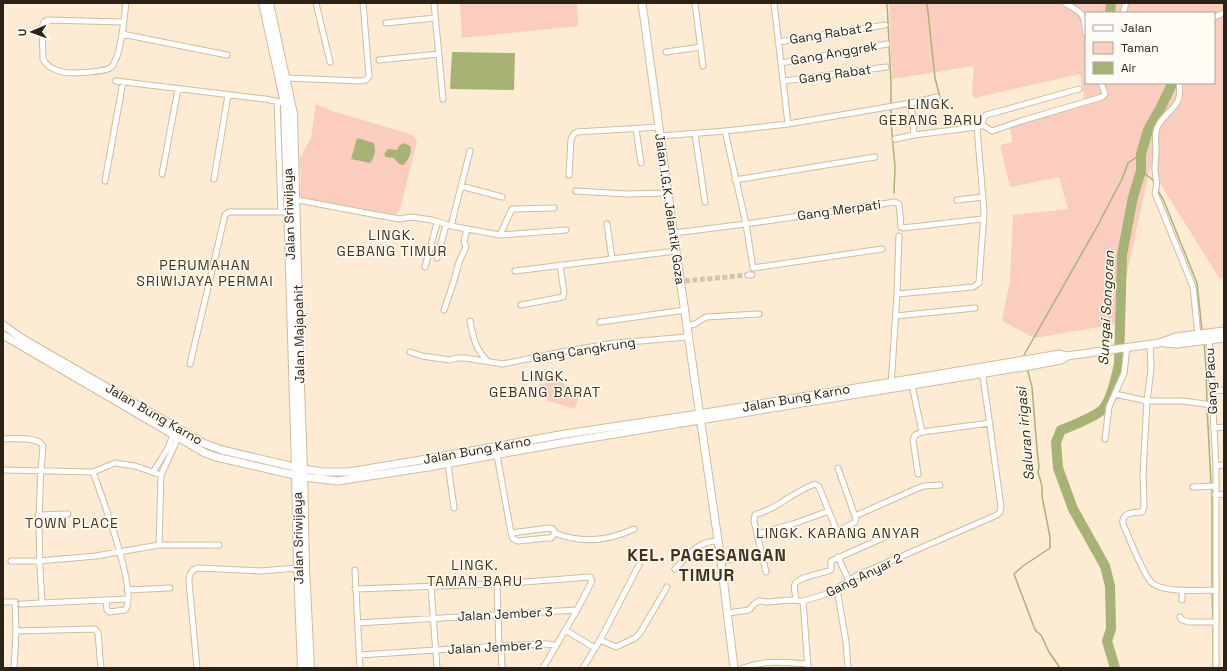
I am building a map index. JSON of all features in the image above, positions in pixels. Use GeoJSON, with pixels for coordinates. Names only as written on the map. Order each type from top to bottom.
{"type":"FeatureCollection","features":[{"type":"Feature","properties":{"kind":"main road","name":"Jalan Sriwijaya"},"geometry":{"type":"LineString","coordinates":[[263,3],[268,8],[292,198],[289,216],[300,472],[298,568],[303,621],[302,668]]}},
{"type":"Feature","properties":{"kind":"main road","name":"Jalan I.G.K. Jelantik Goza"},"geometry":{"type":"LineString","coordinates":[[642,3],[676,251],[683,282],[688,337],[721,562],[734,668]]}},
{"type":"Feature","properties":{"kind":"main road"},"geometry":{"type":"LineString","coordinates":[[268,8],[286,78],[293,114],[292,198]]}},
{"type":"Feature","properties":{"kind":"main road","name":"Jalan Bung Karno"},"geometry":{"type":"LineString","coordinates":[[3,326],[203,443],[222,450],[300,472],[349,472],[556,436],[700,418],[1025,363],[1060,354],[1067,356],[1125,347]]}},
{"type":"Feature","properties":{"kind":"main road"},"geometry":{"type":"LineString","coordinates":[[1125,347],[1159,343],[1177,344],[1224,331]]}},
{"type":"Feature","properties":{"kind":"main road"},"geometry":{"type":"LineString","coordinates":[[3,335],[199,450],[216,457],[300,472],[338,481],[448,464],[700,418]]}},
{"type":"Feature","properties":{"kind":"main road"},"geometry":{"type":"LineString","coordinates":[[1204,337],[1224,338]]}},
{"type":"Feature","properties":{"kind":"main road"},"geometry":{"type":"LineString","coordinates":[[19,345],[23,339]]}},
{"type":"Feature","properties":{"kind":"main road"},"geometry":{"type":"LineString","coordinates":[[891,385],[912,385],[982,370]]}},
{"type":"Feature","properties":{"kind":"main road"},"geometry":{"type":"LineString","coordinates":[[111,398],[116,392]]}},
{"type":"Feature","properties":{"kind":"main road"},"geometry":{"type":"LineString","coordinates":[[556,436],[557,444]]}},
{"type":"Feature","properties":{"kind":"main road"},"geometry":{"type":"LineString","coordinates":[[199,450],[203,443]]}},
{"type":"Feature","properties":{"kind":"main road"},"geometry":{"type":"LineString","coordinates":[[427,459],[428,467]]}},
{"type":"Feature","properties":{"kind":"main road"},"geometry":{"type":"LineString","coordinates":[[300,472],[304,568],[303,621],[310,668]]}},
{"type":"Feature","properties":{"kind":"street"},"geometry":{"type":"LineString","coordinates":[[123,22],[47,20],[43,24],[43,59],[47,65],[63,72],[99,71],[111,67],[116,60],[122,34],[126,3]]}},
{"type":"Feature","properties":{"kind":"street"},"geometry":{"type":"LineString","coordinates":[[316,3],[330,62]]}},
{"type":"Feature","properties":{"kind":"street"},"geometry":{"type":"LineString","coordinates":[[286,78],[360,81],[367,78],[369,76],[363,3]]}},
{"type":"Feature","properties":{"kind":"street"},"geometry":{"type":"LineString","coordinates":[[434,3],[443,99]]}},
{"type":"Feature","properties":{"kind":"street"},"geometry":{"type":"LineString","coordinates":[[695,3],[703,66]]}},
{"type":"Feature","properties":{"kind":"street"},"geometry":{"type":"LineString","coordinates":[[774,3],[788,124]]}},
{"type":"Feature","properties":{"kind":"street"},"geometry":{"type":"LineString","coordinates":[[1066,4],[1082,13],[1085,29]]}},
{"type":"Feature","properties":{"kind":"street"},"geometry":{"type":"LineString","coordinates":[[386,22],[435,18]]}},
{"type":"Feature","properties":{"kind":"street","name":"Gang Rabat 2"},"geometry":{"type":"LineString","coordinates":[[778,42],[885,25]]}},
{"type":"Feature","properties":{"kind":"street"},"geometry":{"type":"LineString","coordinates":[[122,34],[228,55]]}},
{"type":"Feature","properties":{"kind":"street","name":"Gang Anggrek"},"geometry":{"type":"LineString","coordinates":[[781,63],[887,44]]}},
{"type":"Feature","properties":{"kind":"street"},"geometry":{"type":"LineString","coordinates":[[666,52],[700,47]]}},
{"type":"Feature","properties":{"kind":"street"},"geometry":{"type":"LineString","coordinates":[[379,60],[439,54]]}},
{"type":"Feature","properties":{"kind":"street","name":"Gang Rabat"},"geometry":{"type":"LineString","coordinates":[[784,82],[886,67]]}},
{"type":"Feature","properties":{"kind":"street"},"geometry":{"type":"LineString","coordinates":[[116,81],[281,102],[289,216],[229,212],[225,215],[190,364]]}},
{"type":"Feature","properties":{"kind":"street"},"geometry":{"type":"LineString","coordinates":[[105,181],[123,82]]}},
{"type":"Feature","properties":{"kind":"street"},"geometry":{"type":"LineString","coordinates":[[895,138],[984,126],[992,131],[1102,97],[1105,94],[1101,84]]}},
{"type":"Feature","properties":{"kind":"street","name":"Gang Pacu"},"geometry":{"type":"LineString","coordinates":[[1179,84],[1180,94],[1177,103],[1161,120],[1155,133],[1156,188],[1154,193],[1193,287],[1204,337],[1212,391],[1208,404],[1213,428],[1216,466],[1213,487],[1216,495],[1213,590],[1213,622],[1216,668]]}},
{"type":"Feature","properties":{"kind":"street"},"geometry":{"type":"LineString","coordinates":[[162,174],[178,89]]}},
{"type":"Feature","properties":{"kind":"street"},"geometry":{"type":"LineString","coordinates":[[897,294],[973,287],[979,284],[982,219],[984,212],[979,127],[986,115],[1080,89]]}},
{"type":"Feature","properties":{"kind":"street"},"geometry":{"type":"LineString","coordinates":[[214,179],[228,95]]}},
{"type":"Feature","properties":{"kind":"street"},"geometry":{"type":"LineString","coordinates":[[660,136],[695,134],[788,124],[888,108],[937,97]]}},
{"type":"Feature","properties":{"kind":"street"},"geometry":{"type":"LineString","coordinates":[[911,103],[914,135]]}},
{"type":"Feature","properties":{"kind":"street"},"geometry":{"type":"LineString","coordinates":[[569,175],[571,140],[577,132],[659,127]]}},
{"type":"Feature","properties":{"kind":"street"},"geometry":{"type":"LineString","coordinates":[[636,129],[641,163]]}},
{"type":"Feature","properties":{"kind":"street"},"geometry":{"type":"LineString","coordinates":[[725,131],[746,224],[753,268],[882,249]]}},
{"type":"Feature","properties":{"kind":"street"},"geometry":{"type":"LineString","coordinates":[[695,134],[706,202]]}},
{"type":"Feature","properties":{"kind":"street"},"geometry":{"type":"LineString","coordinates":[[437,258],[449,225],[470,151]]}},
{"type":"Feature","properties":{"kind":"street"},"geometry":{"type":"LineString","coordinates":[[736,180],[875,157]]}},
{"type":"Feature","properties":{"kind":"street"},"geometry":{"type":"LineString","coordinates":[[461,186],[502,197]]}},
{"type":"Feature","properties":{"kind":"street"},"geometry":{"type":"LineString","coordinates":[[576,191],[627,194],[668,193]]}},
{"type":"Feature","properties":{"kind":"street"},"geometry":{"type":"LineString","coordinates":[[957,200],[983,197]]}},
{"type":"Feature","properties":{"kind":"street"},"geometry":{"type":"LineString","coordinates":[[292,198],[390,217],[411,217],[496,234],[566,230]]}},
{"type":"Feature","properties":{"kind":"street","name":"Gang Merpati"},"geometry":{"type":"LineString","coordinates":[[674,233],[895,202],[899,204],[901,227],[903,228],[982,219]]}},
{"type":"Feature","properties":{"kind":"street"},"geometry":{"type":"LineString","coordinates":[[496,234],[512,209],[554,208]]}},
{"type":"Feature","properties":{"kind":"street"},"geometry":{"type":"LineString","coordinates":[[425,267],[437,223]]}},
{"type":"Feature","properties":{"kind":"street"},"geometry":{"type":"LineString","coordinates":[[607,224],[612,259]]}},
{"type":"Feature","properties":{"kind":"street"},"geometry":{"type":"LineString","coordinates":[[444,310],[459,262],[466,246],[464,241],[467,229]]}},
{"type":"Feature","properties":{"kind":"street"},"geometry":{"type":"LineString","coordinates":[[891,385],[896,316],[898,236]]}},
{"type":"Feature","properties":{"kind":"street"},"geometry":{"type":"LineString","coordinates":[[515,271],[676,251]]}},
{"type":"Feature","properties":{"kind":"street"},"geometry":{"type":"LineString","coordinates":[[521,305],[563,297],[564,292],[560,265]]}},
{"type":"Feature","properties":{"kind":"street"},"geometry":{"type":"LineString","coordinates":[[896,316],[975,308]]}},
{"type":"Feature","properties":{"kind":"street"},"geometry":{"type":"LineString","coordinates":[[600,322],[685,310]]}},
{"type":"Feature","properties":{"kind":"street"},"geometry":{"type":"LineString","coordinates":[[687,326],[695,324],[706,317],[759,314]]}},
{"type":"Feature","properties":{"kind":"street"},"geometry":{"type":"LineString","coordinates":[[470,321],[474,341],[479,352],[487,361]]}},
{"type":"Feature","properties":{"kind":"street","name":"Gang Cangkrung"},"geometry":{"type":"LineString","coordinates":[[410,352],[422,356],[450,360],[459,358],[503,364],[615,343],[688,337]]}},
{"type":"Feature","properties":{"kind":"street"},"geometry":{"type":"LineString","coordinates":[[1150,344],[1151,369],[1147,401],[1143,480],[1144,507],[1142,512],[1135,512],[1124,516],[1122,521],[1152,583],[1165,588],[1182,590],[1213,590]]}},
{"type":"Feature","properties":{"kind":"street"},"geometry":{"type":"LineString","coordinates":[[1105,439],[1108,412],[1124,373],[1125,347]]}},
{"type":"Feature","properties":{"kind":"street","name":"Gang Anyar 2"},"geometry":{"type":"LineString","coordinates":[[728,613],[752,608],[754,604],[760,601],[803,601],[830,593],[856,576],[994,517],[1000,512],[1001,507],[982,370]]}},
{"type":"Feature","properties":{"kind":"street"},"geometry":{"type":"LineString","coordinates":[[912,385],[922,432]]}},
{"type":"Feature","properties":{"kind":"street"},"geometry":{"type":"LineString","coordinates":[[1212,391],[1224,390]]}},
{"type":"Feature","properties":{"kind":"street"},"geometry":{"type":"LineString","coordinates":[[1116,394],[1147,401],[1183,401],[1208,404]]}},
{"type":"Feature","properties":{"kind":"street"},"geometry":{"type":"LineString","coordinates":[[918,474],[913,440],[915,435],[922,432],[990,423]]}},
{"type":"Feature","properties":{"kind":"street"},"geometry":{"type":"LineString","coordinates":[[1213,428],[1224,428]]}},
{"type":"Feature","properties":{"kind":"street"},"geometry":{"type":"LineString","coordinates":[[159,545],[161,475],[173,448],[176,436]]}},
{"type":"Feature","properties":{"kind":"street"},"geometry":{"type":"LineString","coordinates":[[154,472],[176,436]]}},
{"type":"Feature","properties":{"kind":"street"},"geometry":{"type":"LineString","coordinates":[[3,439],[24,439],[40,442],[43,446],[38,515],[42,602]]}},
{"type":"Feature","properties":{"kind":"street"},"geometry":{"type":"LineString","coordinates":[[497,455],[513,539],[518,541],[551,538],[555,533]]}},
{"type":"Feature","properties":{"kind":"street"},"geometry":{"type":"LineString","coordinates":[[3,470],[93,472],[115,463],[135,466],[161,475]]}},
{"type":"Feature","properties":{"kind":"street"},"geometry":{"type":"LineString","coordinates":[[448,464],[454,508]]}},
{"type":"Feature","properties":{"kind":"street"},"geometry":{"type":"LineString","coordinates":[[1216,466],[1224,465]]}},
{"type":"Feature","properties":{"kind":"street"},"geometry":{"type":"LineString","coordinates":[[766,572],[754,521],[755,515],[772,509],[805,488],[815,484],[819,487],[834,525],[838,530],[854,523],[855,518],[838,468]]}},
{"type":"Feature","properties":{"kind":"street"},"geometry":{"type":"LineString","coordinates":[[93,472],[120,552],[127,590],[126,610],[111,612],[107,610],[106,600]]}},
{"type":"Feature","properties":{"kind":"street"},"geometry":{"type":"LineString","coordinates":[[855,518],[916,489],[924,486],[940,485]]}},
{"type":"Feature","properties":{"kind":"street"},"geometry":{"type":"LineString","coordinates":[[1193,487],[1213,487]]}},
{"type":"Feature","properties":{"kind":"street"},"geometry":{"type":"LineString","coordinates":[[1216,495],[1224,494]]}},
{"type":"Feature","properties":{"kind":"street"},"geometry":{"type":"LineString","coordinates":[[757,534],[793,524],[829,511]]}},
{"type":"Feature","properties":{"kind":"street"},"geometry":{"type":"LineString","coordinates":[[38,515],[68,514]]}},
{"type":"Feature","properties":{"kind":"street"},"geometry":{"type":"LineString","coordinates":[[511,533],[549,528],[553,529],[555,533],[568,538],[596,540],[617,536],[634,529]]}},
{"type":"Feature","properties":{"kind":"street"},"geometry":{"type":"LineString","coordinates":[[796,600],[796,582],[831,570],[831,561],[887,536]]}},
{"type":"Feature","properties":{"kind":"street"},"geometry":{"type":"LineString","coordinates":[[675,569],[698,546],[708,542],[718,541]]}},
{"type":"Feature","properties":{"kind":"street"},"geometry":{"type":"LineString","coordinates":[[11,561],[39,561],[120,552],[159,545],[219,546]]}},
{"type":"Feature","properties":{"kind":"street"},"geometry":{"type":"LineString","coordinates":[[721,562],[762,554]]}},
{"type":"Feature","properties":{"kind":"street"},"geometry":{"type":"LineString","coordinates":[[838,557],[849,581]]}},
{"type":"Feature","properties":{"kind":"street"},"geometry":{"type":"LineString","coordinates":[[584,668],[639,564]]}},
{"type":"Feature","properties":{"kind":"street"},"geometry":{"type":"LineString","coordinates":[[197,668],[188,582],[189,575],[192,571],[199,568],[260,571],[298,568]]}},
{"type":"Feature","properties":{"kind":"street"},"geometry":{"type":"LineString","coordinates":[[355,570],[360,668]]}},
{"type":"Feature","properties":{"kind":"street"},"geometry":{"type":"LineString","coordinates":[[355,589],[496,584],[591,578],[592,581],[577,610],[555,645],[543,668]]}},
{"type":"Feature","properties":{"kind":"street"},"geometry":{"type":"LineString","coordinates":[[496,584],[502,668]]}},
{"type":"Feature","properties":{"kind":"street"},"geometry":{"type":"LineString","coordinates":[[600,640],[616,647],[634,638],[640,633],[668,586]]}},
{"type":"Feature","properties":{"kind":"street"},"geometry":{"type":"LineString","coordinates":[[431,587],[437,668]]}},
{"type":"Feature","properties":{"kind":"street"},"geometry":{"type":"LineString","coordinates":[[127,590],[170,588]]}},
{"type":"Feature","properties":{"kind":"street"},"geometry":{"type":"LineString","coordinates":[[837,589],[846,642],[848,668]]}},
{"type":"Feature","properties":{"kind":"street"},"geometry":{"type":"LineString","coordinates":[[1182,590],[1182,600]]}},
{"type":"Feature","properties":{"kind":"street"},"geometry":{"type":"LineString","coordinates":[[21,604],[42,602],[127,600]]}},
{"type":"Feature","properties":{"kind":"street"},"geometry":{"type":"LineString","coordinates":[[744,668],[768,662],[783,661],[808,666],[803,601]]}},
{"type":"Feature","properties":{"kind":"street"},"geometry":{"type":"LineString","coordinates":[[3,602],[15,602],[16,631],[14,668]]}},
{"type":"Feature","properties":{"kind":"street","name":"Jalan Jember 3"},"geometry":{"type":"LineString","coordinates":[[357,623],[577,610]]}},
{"type":"Feature","properties":{"kind":"street"},"geometry":{"type":"LineString","coordinates":[[1180,617],[1182,620],[1190,622],[1213,622]]}},
{"type":"Feature","properties":{"kind":"street"},"geometry":{"type":"LineString","coordinates":[[16,631],[95,630],[98,633],[101,668]]}},
{"type":"Feature","properties":{"kind":"street"},"geometry":{"type":"LineString","coordinates":[[565,630],[595,648]]}},
{"type":"Feature","properties":{"kind":"street","name":"Jalan Jember 2"},"geometry":{"type":"LineString","coordinates":[[359,656],[500,646],[555,645]]}},
{"type":"Feature","properties":{"kind":"green space"},"geometry":{"type":"Polygon","coordinates":[[[460,3],[577,3],[578,26],[462,38],[460,3]]]}},
{"type":"Feature","properties":{"kind":"green space"},"geometry":{"type":"Polygon","coordinates":[[[889,3],[1224,3],[1224,278],[1219,278],[1150,167],[1125,283],[1122,323],[1035,338],[1002,321],[1010,280],[1013,215],[1068,209],[1059,177],[1010,187],[1000,145],[1012,142],[1010,128],[1085,101],[1080,74],[974,98],[972,92],[974,66],[892,79],[889,3]]]}},
{"type":"Feature","properties":{"kind":"green space"},"geometry":{"type":"Polygon","coordinates":[[[316,104],[332,111],[413,135],[417,141],[400,209],[396,215],[300,199],[301,174],[299,159],[311,138],[316,104]]]}},
{"type":"Feature","properties":{"kind":"green space"},"geometry":{"type":"Polygon","coordinates":[[[564,381],[566,394],[580,392],[575,409],[548,401],[539,384],[564,381]]]}},
{"type":"Feature","properties":{"kind":"water"},"geometry":{"type":"Polygon","coordinates":[[[452,52],[515,53],[514,90],[450,89],[452,52]]]}},
{"type":"Feature","properties":{"kind":"water"},"geometry":{"type":"Polygon","coordinates":[[[357,138],[374,143],[375,154],[370,163],[351,159],[357,138]]]}},
{"type":"Feature","properties":{"kind":"water"},"geometry":{"type":"Polygon","coordinates":[[[403,143],[410,146],[411,151],[407,161],[403,165],[399,164],[394,158],[386,157],[384,154],[388,149],[397,150],[403,143]]]}},
{"type":"Feature","properties":{"kind":"waterway"},"geometry":{"type":"LineString","coordinates":[[887,3],[891,83],[891,122],[895,167],[894,193]]}},
{"type":"Feature","properties":{"kind":"waterway"},"geometry":{"type":"LineString","coordinates":[[927,3],[935,78],[940,97]]}},
{"type":"Feature","properties":{"kind":"waterway","name":"Sungai Songoran"},"geometry":{"type":"LineString","coordinates":[[1110,12],[1111,3]]}},
{"type":"Feature","properties":{"kind":"waterway","name":"Sungai Songoran"},"geometry":{"type":"LineString","coordinates":[[1115,668],[1107,641],[1111,629],[1110,586],[1105,566],[1073,509],[1058,468],[1056,442],[1061,430],[1077,424],[1100,412],[1109,400],[1113,388],[1119,364],[1122,255],[1133,197],[1141,171],[1141,154],[1148,130],[1172,84]]}},
{"type":"Feature","properties":{"kind":"waterway","name":"Saluran irigasi"},"geometry":{"type":"LineString","coordinates":[[1024,358],[1024,355],[1098,225],[1122,179],[1128,163],[1141,154]]}},
{"type":"Feature","properties":{"kind":"waterway","name":"Saluran irigasi"},"geometry":{"type":"LineString","coordinates":[[1141,171],[1152,179],[1155,184]]}},
{"type":"Feature","properties":{"kind":"waterway","name":"Saluran irigasi"},"geometry":{"type":"LineString","coordinates":[[1157,189],[1163,199],[1197,283],[1202,330]]}},
{"type":"Feature","properties":{"kind":"waterway","name":"Saluran irigasi"},"geometry":{"type":"LineString","coordinates":[[1204,342],[1207,402]]}},
{"type":"Feature","properties":{"kind":"waterway","name":"Saluran irigasi"},"geometry":{"type":"LineString","coordinates":[[1027,368],[1032,387],[1039,467],[1038,472],[1042,486],[1042,496],[1050,537],[1050,548],[1023,566],[1014,574],[1034,627],[1041,635],[1049,652],[1060,668]]}},
{"type":"Feature","properties":{"kind":"waterway","name":"Saluran irigasi"},"geometry":{"type":"LineString","coordinates":[[1207,406],[1211,484]]}},
{"type":"Feature","properties":{"kind":"waterway","name":"Saluran irigasi"},"geometry":{"type":"LineString","coordinates":[[1212,488],[1212,588]]}},
{"type":"Feature","properties":{"kind":"waterway","name":"Saluran irigasi"},"geometry":{"type":"LineString","coordinates":[[1212,592],[1213,620]]}},
{"type":"Feature","properties":{"kind":"waterway","name":"Saluran irigasi"},"geometry":{"type":"LineString","coordinates":[[1213,624],[1213,668]]}},
{"type":"Feature","properties":{"kind":"tunnel"},"geometry":{"type":"LineString","coordinates":[[685,281],[748,275]]}},
{"type":"Feature","properties":{"kind":"district","name":"LINGK. GEBANG BARU"},"geometry":{"type":"Point","coordinates":[931,112]}},
{"type":"Feature","properties":{"kind":"district","name":"LINGK. GEBANG TIMUR"},"geometry":{"type":"Point","coordinates":[392,244]}},
{"type":"Feature","properties":{"kind":"district","name":"PERUMAHAN SRIWIJAYA PERMAI"},"geometry":{"type":"Point","coordinates":[205,274]}},
{"type":"Feature","properties":{"kind":"district","name":"LINGK. GEBANG BARAT"},"geometry":{"type":"Point","coordinates":[545,384]}},
{"type":"Feature","properties":{"kind":"district","name":"TOWN PLACE"},"geometry":{"type":"Point","coordinates":[72,523]}},
{"type":"Feature","properties":{"kind":"district","name":"LINGK. KARANG ANYAR"},"geometry":{"type":"Point","coordinates":[838,533]}},
{"type":"Feature","properties":{"kind":"district","name":"KEL. PAGESANGAN TIMUR"},"geometry":{"type":"Point","coordinates":[707,565]}},
{"type":"Feature","properties":{"kind":"district","name":"LINGK. TAMAN BARU"},"geometry":{"type":"Point","coordinates":[475,574]}}]}
